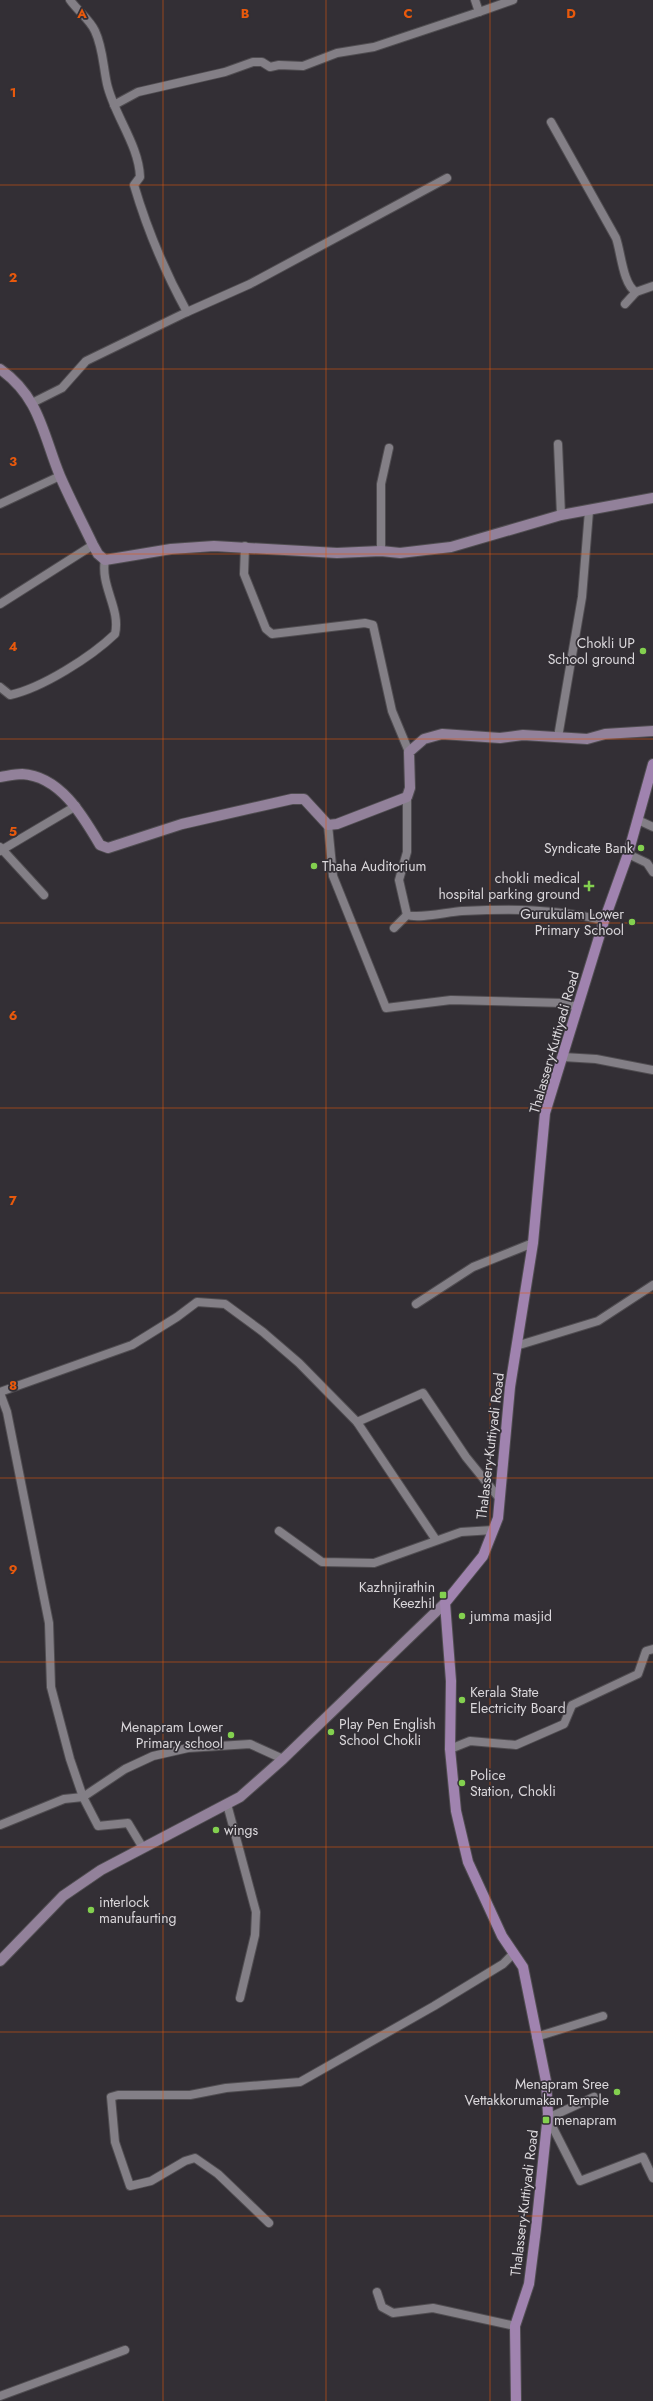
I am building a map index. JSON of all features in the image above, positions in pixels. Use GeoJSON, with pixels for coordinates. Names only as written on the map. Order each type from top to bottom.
{"type":"FeatureCollection","features":[{"type":"Feature","properties":{"kind":"main road"},"geometry":{"type":"LineString","coordinates":[[0,369],[18,384],[32,403],[60,476],[98,554],[106,560],[171,549],[214,546],[245,546],[337,554],[381,551],[400,553],[451,547],[561,515],[653,498]]}},
{"type":"Feature","properties":{"kind":"main road"},"geometry":{"type":"LineString","coordinates":[[0,777],[22,774],[38,778],[52,786],[76,806],[100,845],[108,848],[182,824],[292,799],[304,799],[328,825],[337,824],[407,797],[410,788],[409,752],[424,739],[442,734],[500,738],[523,735],[586,739],[605,734],[653,730]]}},
{"type":"Feature","properties":{"kind":"main road","name":"Thalassery-Kuttiyadi Road"},"geometry":{"type":"LineString","coordinates":[[516,2401],[515,2326],[529,2284],[548,2118],[546,2081],[536,2037],[532,2004],[523,1967],[502,1936],[468,1862],[456,1810],[450,1749],[451,1681],[445,1604],[483,1556],[498,1518],[516,1346],[533,1243],[545,1113],[604,921],[628,854],[653,764]]}},
{"type":"Feature","properties":{"kind":"main road"},"geometry":{"type":"LineString","coordinates":[[0,1961],[63,1896],[101,1870],[240,1796],[283,1759],[445,1604]]}},
{"type":"Feature","properties":{"kind":"street"},"geometry":{"type":"LineString","coordinates":[[70,0],[95,30],[104,59],[108,84],[114,105],[136,156],[140,176],[134,185],[141,209],[169,279],[187,312]]}},
{"type":"Feature","properties":{"kind":"street"},"geometry":{"type":"LineString","coordinates":[[475,0],[478,12]]}},
{"type":"Feature","properties":{"kind":"street"},"geometry":{"type":"LineString","coordinates":[[114,105],[138,92],[225,72],[253,62],[262,62],[270,67],[279,64],[303,66],[337,53],[374,47],[513,0]]}},
{"type":"Feature","properties":{"kind":"street"},"geometry":{"type":"LineString","coordinates":[[551,122],[616,238],[621,253],[624,272],[630,289],[636,292]]}},
{"type":"Feature","properties":{"kind":"street"},"geometry":{"type":"LineString","coordinates":[[32,403],[62,388],[86,361],[187,312],[250,284],[447,178]]}},
{"type":"Feature","properties":{"kind":"street"},"geometry":{"type":"LineString","coordinates":[[625,304],[636,292],[653,286]]}},
{"type":"Feature","properties":{"kind":"street"},"geometry":{"type":"LineString","coordinates":[[558,444],[561,515]]}},
{"type":"Feature","properties":{"kind":"street"},"geometry":{"type":"LineString","coordinates":[[381,551],[381,484],[389,448]]}},
{"type":"Feature","properties":{"kind":"street"},"geometry":{"type":"LineString","coordinates":[[0,504],[60,476]]}},
{"type":"Feature","properties":{"kind":"street"},"geometry":{"type":"LineString","coordinates":[[558,737],[582,597],[589,511]]}},
{"type":"Feature","properties":{"kind":"street"},"geometry":{"type":"LineString","coordinates":[[0,604],[94,545]]}},
{"type":"Feature","properties":{"kind":"street"},"geometry":{"type":"LineString","coordinates":[[245,546],[244,574],[266,629],[272,634],[365,623],[373,625],[392,711],[409,752]]}},
{"type":"Feature","properties":{"kind":"street"},"geometry":{"type":"LineString","coordinates":[[0,697],[17,693],[62,671],[105,644],[115,634],[116,616],[105,579],[106,560]]}},
{"type":"Feature","properties":{"kind":"street"},"geometry":{"type":"LineString","coordinates":[[0,687],[10,694],[17,693]]}},
{"type":"Feature","properties":{"kind":"street"},"geometry":{"type":"LineString","coordinates":[[407,797],[407,852],[399,880],[407,915]]}},
{"type":"Feature","properties":{"kind":"street"},"geometry":{"type":"LineString","coordinates":[[44,895],[1,849],[76,806]]}},
{"type":"Feature","properties":{"kind":"street"},"geometry":{"type":"LineString","coordinates":[[638,820],[653,827]]}},
{"type":"Feature","properties":{"kind":"street"},"geometry":{"type":"LineString","coordinates":[[328,825],[333,876],[386,1008],[451,1000],[563,1003],[578,1007]]}},
{"type":"Feature","properties":{"kind":"street"},"geometry":{"type":"LineString","coordinates":[[628,854],[647,863],[653,872]]}},
{"type":"Feature","properties":{"kind":"street"},"geometry":{"type":"LineString","coordinates":[[407,915],[419,917],[451,911],[529,911],[584,915],[604,921]]}},
{"type":"Feature","properties":{"kind":"street"},"geometry":{"type":"LineString","coordinates":[[394,928],[407,915]]}},
{"type":"Feature","properties":{"kind":"street"},"geometry":{"type":"LineString","coordinates":[[563,1057],[596,1059],[653,1070]]}},
{"type":"Feature","properties":{"kind":"street"},"geometry":{"type":"LineString","coordinates":[[416,1304],[473,1267],[533,1243]]}},
{"type":"Feature","properties":{"kind":"street"},"geometry":{"type":"LineString","coordinates":[[516,1346],[598,1321],[653,1285]]}},
{"type":"Feature","properties":{"kind":"street"},"geometry":{"type":"LineString","coordinates":[[143,1848],[128,1823],[98,1826],[83,1797],[70,1759],[51,1687],[49,1623],[7,1412],[0,1392],[132,1345],[177,1317],[197,1302],[208,1301],[225,1304],[263,1332],[299,1363],[356,1422],[436,1540]]}},
{"type":"Feature","properties":{"kind":"street"},"geometry":{"type":"LineString","coordinates":[[356,1422],[423,1393],[466,1457],[500,1500]]}},
{"type":"Feature","properties":{"kind":"street"},"geometry":{"type":"LineString","coordinates":[[279,1531],[322,1562],[374,1562],[462,1532],[493,1530]]}},
{"type":"Feature","properties":{"kind":"street"},"geometry":{"type":"LineString","coordinates":[[450,1749],[470,1741],[516,1745],[564,1724],[572,1705],[638,1674],[646,1651],[653,1649]]}},
{"type":"Feature","properties":{"kind":"street"},"geometry":{"type":"LineString","coordinates":[[0,1825],[64,1799],[83,1797],[125,1769],[146,1759],[188,1748],[250,1744],[283,1759]]}},
{"type":"Feature","properties":{"kind":"street"},"geometry":{"type":"LineString","coordinates":[[227,1804],[256,1912],[255,1935],[240,1998]]}},
{"type":"Feature","properties":{"kind":"street"},"geometry":{"type":"LineString","coordinates":[[269,2223],[218,2174],[195,2158],[185,2161],[151,2181],[130,2186],[115,2142],[111,2097],[118,2095],[190,2095],[226,2088],[300,2082],[503,1964],[514,1953]]}},
{"type":"Feature","properties":{"kind":"street"},"geometry":{"type":"LineString","coordinates":[[536,2037],[603,2016]]}},
{"type":"Feature","properties":{"kind":"street"},"geometry":{"type":"LineString","coordinates":[[594,2097],[548,2118],[580,2181],[644,2157],[653,2178]]}},
{"type":"Feature","properties":{"kind":"street"},"geometry":{"type":"LineString","coordinates":[[376,2292],[382,2307],[393,2313],[433,2308],[515,2326]]}},
{"type":"Feature","properties":{"kind":"street"},"geometry":{"type":"LineString","coordinates":[[0,2396],[125,2350]]}},
{"type":"Feature","properties":{"kind":"place","name":"Chokli UP School ground"},"geometry":{"type":"Point","coordinates":[643,651]}},
{"type":"Feature","properties":{"kind":"place","name":"Syndicate Bank"},"geometry":{"type":"Point","coordinates":[641,848]}},
{"type":"Feature","properties":{"kind":"place","name":"Thaha Auditorium"},"geometry":{"type":"Point","coordinates":[314,866]}},
{"type":"Feature","properties":{"kind":"place","name":"chokli medical hospital parking ground"},"geometry":{"type":"Point","coordinates":[589,886]}},
{"type":"Feature","properties":{"kind":"place","name":"Gurukulam Lower Primary School"},"geometry":{"type":"Point","coordinates":[632,922]}},
{"type":"Feature","properties":{"kind":"place","name":"Kazhnjirathin Keezhil"},"geometry":{"type":"Point","coordinates":[443,1595]}},
{"type":"Feature","properties":{"kind":"place","name":"jumma masjid"},"geometry":{"type":"Point","coordinates":[462,1616]}},
{"type":"Feature","properties":{"kind":"place","name":"Kerala State Electricity Board"},"geometry":{"type":"Point","coordinates":[462,1700]}},
{"type":"Feature","properties":{"kind":"place","name":"Play Pen English School Chokli"},"geometry":{"type":"Point","coordinates":[331,1732]}},
{"type":"Feature","properties":{"kind":"place","name":"Menapram Lower Primary school"},"geometry":{"type":"Point","coordinates":[231,1735]}},
{"type":"Feature","properties":{"kind":"place","name":"Police Station, Chokli"},"geometry":{"type":"Point","coordinates":[462,1783]}},
{"type":"Feature","properties":{"kind":"place","name":"wings"},"geometry":{"type":"Point","coordinates":[216,1830]}},
{"type":"Feature","properties":{"kind":"place","name":"interlock manufaurting"},"geometry":{"type":"Point","coordinates":[91,1910]}},
{"type":"Feature","properties":{"kind":"place","name":"Menapram Sree Vettakkorumakan Temple"},"geometry":{"type":"Point","coordinates":[617,2092]}},
{"type":"Feature","properties":{"kind":"place","name":"menapram"},"geometry":{"type":"Point","coordinates":[546,2120]}}]}
